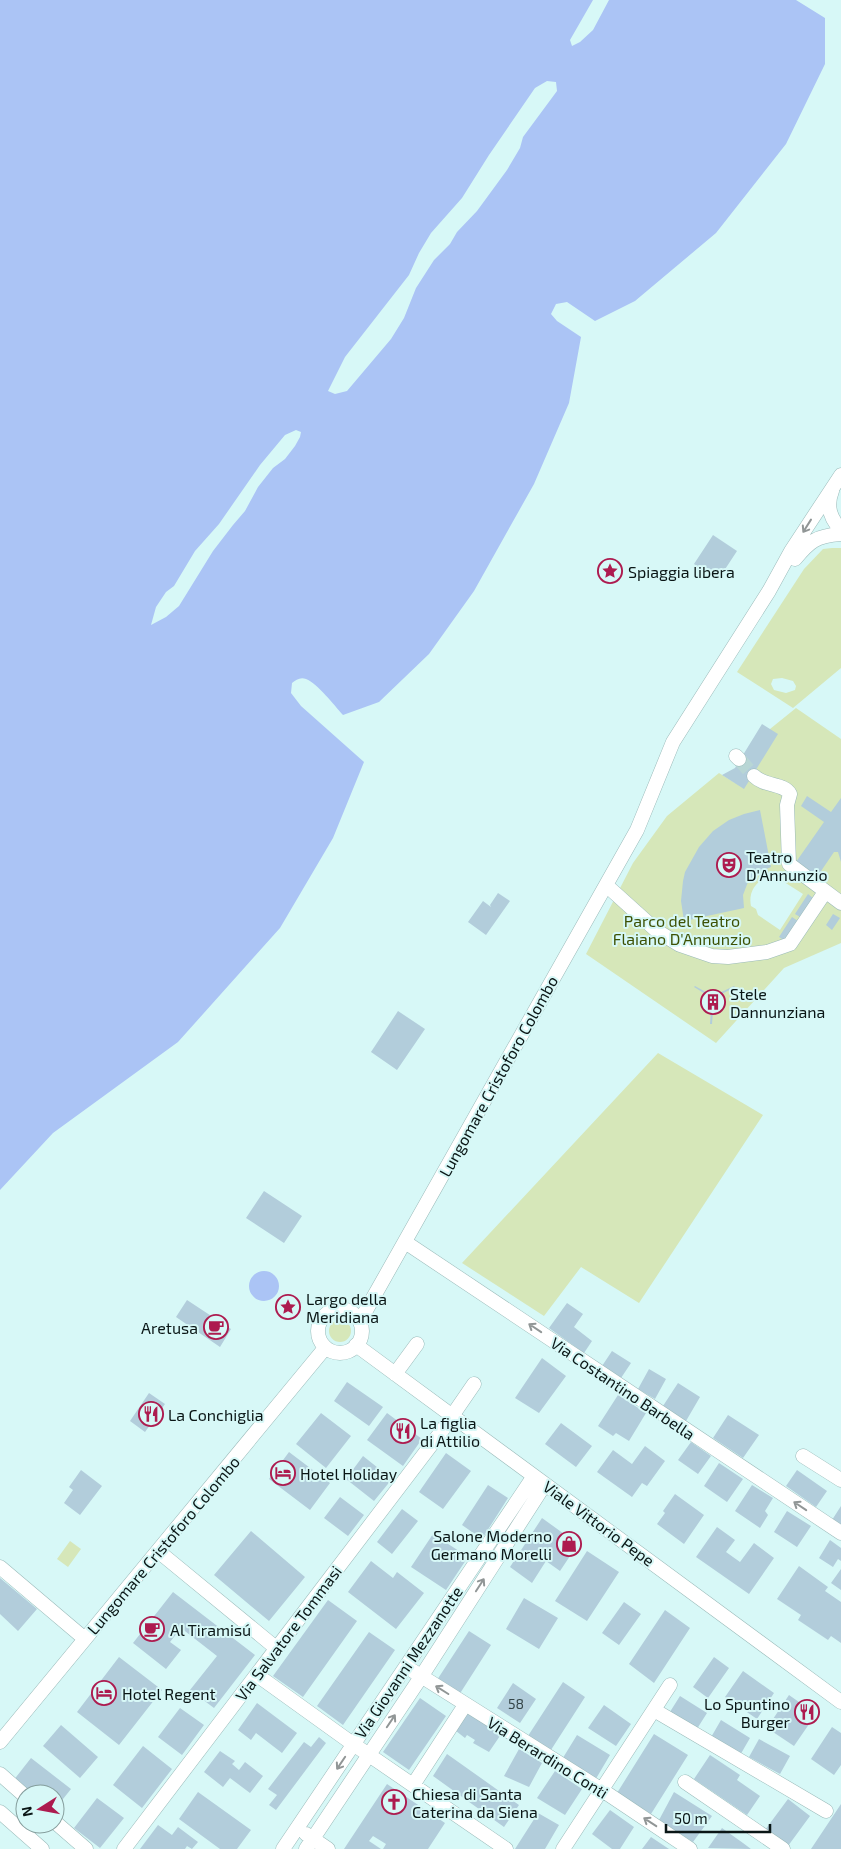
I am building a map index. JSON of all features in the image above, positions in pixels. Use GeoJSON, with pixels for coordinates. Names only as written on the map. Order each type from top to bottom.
{"type":"FeatureCollection","features":[{"type":"Feature","properties":{"kind":"street"},"geometry":{"type":"LineString","coordinates":[[838,480],[828,503],[830,514],[841,530]]}},
{"type":"Feature","properties":{"kind":"street"},"geometry":{"type":"LineString","coordinates":[[769,591],[791,551],[838,480]]}},
{"type":"Feature","properties":{"kind":"street"},"geometry":{"type":"LineString","coordinates":[[769,591],[808,544],[820,537],[841,534]]}},
{"type":"Feature","properties":{"kind":"street","name":"Lungomare Cristoforo Colombo"},"geometry":{"type":"LineString","coordinates":[[360,1321],[637,830],[673,742],[769,591]]}},
{"type":"Feature","properties":{"kind":"street"},"geometry":{"type":"LineString","coordinates":[[754,776],[760,781],[786,788],[789,791],[787,806],[789,864],[841,903]]}},
{"type":"Feature","properties":{"kind":"street"},"geometry":{"type":"LineString","coordinates":[[606,885],[657,931],[680,944],[712,956],[720,957],[767,952],[790,944],[825,892]]}},
{"type":"Feature","properties":{"kind":"street","name":"Via Costantino Barbella"},"geometry":{"type":"LineString","coordinates":[[405,1242],[841,1534]]}},
{"type":"Feature","properties":{"kind":"street"},"geometry":{"type":"LineString","coordinates":[[338,1308],[356,1315],[360,1321],[362,1331],[356,1345],[351,1350],[341,1353],[325,1348],[319,1338],[318,1327],[322,1317],[338,1308]]}},
{"type":"Feature","properties":{"kind":"street"},"geometry":{"type":"LineString","coordinates":[[395,1374],[417,1344]]}},
{"type":"Feature","properties":{"kind":"street","name":"Viale Vittorio Pepe"},"geometry":{"type":"LineString","coordinates":[[356,1345],[841,1702]]}},
{"type":"Feature","properties":{"kind":"street","name":"Lungomare Cristoforo Colombo"},"geometry":{"type":"LineString","coordinates":[[0,1742],[325,1348]]}},
{"type":"Feature","properties":{"kind":"street","name":"Via Salvatore Tommasi"},"geometry":{"type":"LineString","coordinates":[[124,1849],[452,1416],[474,1384]]}},
{"type":"Feature","properties":{"kind":"street"},"geometry":{"type":"LineString","coordinates":[[803,1456],[841,1480]]}},
{"type":"Feature","properties":{"kind":"street","name":"Via Giovanni Mezzanotte"},"geometry":{"type":"LineString","coordinates":[[283,1849],[405,1666],[540,1480]]}},
{"type":"Feature","properties":{"kind":"street","name":"Via Giovanni Mezzanotte"},"geometry":{"type":"LineString","coordinates":[[309,1844],[421,1677],[540,1480]]}},
{"type":"Feature","properties":{"kind":"street"},"geometry":{"type":"LineString","coordinates":[[158,1551],[276,1648]]}},
{"type":"Feature","properties":{"kind":"street"},"geometry":{"type":"LineString","coordinates":[[0,1567],[85,1639]]}},
{"type":"Feature","properties":{"kind":"street","name":"Via Berardino Conti"},"geometry":{"type":"LineString","coordinates":[[405,1666],[602,1790],[690,1849]]}},
{"type":"Feature","properties":{"kind":"street"},"geometry":{"type":"LineString","coordinates":[[257,1674],[368,1755],[506,1849]]}},
{"type":"Feature","properties":{"kind":"street"},"geometry":{"type":"LineString","coordinates":[[563,1849],[670,1685]]}},
{"type":"Feature","properties":{"kind":"street"},"geometry":{"type":"LineString","coordinates":[[412,1785],[465,1704]]}},
{"type":"Feature","properties":{"kind":"street"},"geometry":{"type":"LineString","coordinates":[[654,1710],[826,1811]]}},
{"type":"Feature","properties":{"kind":"street"},"geometry":{"type":"LineString","coordinates":[[0,1774],[15,1787]]}},
{"type":"Feature","properties":{"kind":"street"},"geometry":{"type":"LineString","coordinates":[[685,1782],[782,1849]]}},
{"type":"Feature","properties":{"kind":"street"},"geometry":{"type":"LineString","coordinates":[[0,1812],[42,1849]]}},
{"type":"Feature","properties":{"kind":"street"},"geometry":{"type":"LineString","coordinates":[[298,1828],[309,1844],[328,1849]]}},
{"type":"Feature","properties":{"kind":"street"},"geometry":{"type":"LineString","coordinates":[[65,1831],[86,1849]]}},
{"type":"Feature","properties":{"kind":"green space"},"geometry":{"type":"Polygon","coordinates":[[[841,548],[841,668],[793,708],[737,672],[804,569],[823,549],[841,548]],[[782,678],[773,679],[771,684],[774,690],[786,693],[795,690],[796,686],[793,681],[782,678]]]}},
{"type":"Feature","properties":{"kind":"green space","name":"Parco del Teatro Flaiano D'Annunzio"},"geometry":{"type":"Polygon","coordinates":[[[796,708],[841,739],[841,943],[784,968],[716,1043],[586,954],[633,863],[667,816],[719,773],[735,783],[770,729],[796,708]],[[770,876],[761,880],[754,887],[750,901],[751,906],[756,909],[758,915],[780,930],[803,894],[781,880],[775,881],[770,876]]]}},
{"type":"Feature","properties":{"kind":"green space"},"geometry":{"type":"Polygon","coordinates":[[[658,1053],[763,1115],[639,1303],[581,1267],[544,1316],[462,1263],[658,1053]]]}},
{"type":"Feature","properties":{"kind":"green space"},"geometry":{"type":"Polygon","coordinates":[[[340,1320],[348,1323],[351,1331],[348,1339],[340,1342],[332,1339],[329,1331],[332,1323],[340,1320]]]}},
{"type":"Feature","properties":{"kind":"green space"},"geometry":{"type":"Polygon","coordinates":[[[70,1541],[81,1549],[68,1567],[57,1559],[70,1541]]]}},
{"type":"Feature","properties":{"kind":"water"},"geometry":{"type":"Polygon","coordinates":[[[0,0],[796,0],[825,18],[825,64],[786,144],[716,233],[635,301],[595,321],[567,302],[556,304],[551,314],[557,321],[581,337],[569,403],[534,484],[474,591],[429,654],[379,702],[343,715],[316,685],[302,678],[292,683],[291,693],[301,706],[364,762],[333,838],[280,928],[178,1042],[53,1133],[0,1190],[0,0]]]}},
{"type":"Feature","properties":{"kind":"water"},"geometry":{"type":"Polygon","coordinates":[[[264,1271],[275,1275],[279,1286],[275,1297],[264,1301],[253,1297],[249,1286],[253,1275],[264,1271]]]}},
{"type":"Feature","properties":{"kind":"pier"},"geometry":{"type":"Polygon","coordinates":[[[593,0],[609,0],[593,30],[580,42],[572,46],[570,40],[593,0]]]}},
{"type":"Feature","properties":{"kind":"pier"},"geometry":{"type":"Polygon","coordinates":[[[547,81],[556,82],[557,91],[523,137],[520,148],[507,170],[477,211],[434,260],[416,288],[404,318],[391,339],[347,391],[335,394],[328,391],[345,357],[409,275],[431,233],[462,198],[535,88],[547,81]]]}},
{"type":"Feature","properties":{"kind":"pier"},"geometry":{"type":"Polygon","coordinates":[[[296,430],[301,432],[295,446],[285,459],[273,468],[258,487],[245,511],[213,551],[179,606],[166,617],[151,625],[156,607],[166,592],[174,586],[195,551],[219,524],[260,465],[285,435],[296,430]]]}},
{"type":"Feature","properties":{"kind":"building"},"geometry":{"type":"Polygon","coordinates":[[[713,535],[737,551],[718,580],[694,564],[713,535]]]}},
{"type":"Feature","properties":{"kind":"building"},"geometry":{"type":"Polygon","coordinates":[[[762,724],[778,734],[744,789],[722,775],[735,768],[762,724]]]}},
{"type":"Feature","properties":{"kind":"building"},"geometry":{"type":"Polygon","coordinates":[[[807,796],[831,812],[841,798],[841,862],[838,852],[834,852],[817,877],[796,862],[824,822],[801,806],[807,796]]]}},
{"type":"Feature","properties":{"kind":"building","name":"Teatro D'Annunzio"},"geometry":{"type":"Polygon","coordinates":[[[760,810],[771,867],[759,872],[748,882],[743,895],[744,908],[684,921],[681,901],[683,881],[685,872],[699,847],[713,831],[729,820],[760,810]]]}},
{"type":"Feature","properties":{"kind":"building"},"geometry":{"type":"Polygon","coordinates":[[[498,893],[510,901],[486,935],[468,922],[483,901],[491,907],[490,905],[498,893]]]}},
{"type":"Feature","properties":{"kind":"building"},"geometry":{"type":"Polygon","coordinates":[[[808,894],[813,898],[800,917],[795,914],[808,894]]]}},
{"type":"Feature","properties":{"kind":"building"},"geometry":{"type":"Polygon","coordinates":[[[833,914],[840,918],[832,930],[826,925],[833,914]]]}},
{"type":"Feature","properties":{"kind":"building"},"geometry":{"type":"Polygon","coordinates":[[[792,917],[798,921],[785,941],[779,937],[792,917]]]}},
{"type":"Feature","properties":{"kind":"building","name":"Stele Dannunziana"},"geometry":{"type":"Polygon","coordinates":[[[695,986],[713,996],[735,987],[714,998],[712,1024],[710,1024],[712,998],[695,986]]]}},
{"type":"Feature","properties":{"kind":"building"},"geometry":{"type":"Polygon","coordinates":[[[398,1011],[425,1029],[397,1070],[371,1052],[398,1011]]]}},
{"type":"Feature","properties":{"kind":"building"},"geometry":{"type":"Polygon","coordinates":[[[264,1191],[302,1216],[284,1243],[246,1218],[264,1191]]]}},
{"type":"Feature","properties":{"kind":"building"},"geometry":{"type":"Polygon","coordinates":[[[187,1300],[231,1329],[220,1347],[176,1317],[187,1300]]]}},
{"type":"Feature","properties":{"kind":"building"},"geometry":{"type":"Polygon","coordinates":[[[567,1303],[583,1314],[574,1327],[592,1341],[584,1353],[549,1328],[567,1303]]]}},
{"type":"Feature","properties":{"kind":"building"},"geometry":{"type":"Polygon","coordinates":[[[612,1351],[631,1363],[621,1378],[602,1366],[612,1351]]]}},
{"type":"Feature","properties":{"kind":"building"},"geometry":{"type":"Polygon","coordinates":[[[542,1358],[566,1376],[539,1413],[515,1398],[542,1358]]]}},
{"type":"Feature","properties":{"kind":"building"},"geometry":{"type":"Polygon","coordinates":[[[649,1369],[666,1379],[655,1399],[638,1389],[649,1369]]]}},
{"type":"Feature","properties":{"kind":"building"},"geometry":{"type":"Polygon","coordinates":[[[347,1382],[383,1407],[369,1426],[334,1401],[347,1382]]]}},
{"type":"Feature","properties":{"kind":"building"},"geometry":{"type":"Polygon","coordinates":[[[678,1383],[700,1397],[686,1421],[663,1406],[678,1383]]]}},
{"type":"Feature","properties":{"kind":"building"},"geometry":{"type":"Polygon","coordinates":[[[149,1393],[165,1404],[145,1432],[130,1421],[149,1393]]]}},
{"type":"Feature","properties":{"kind":"building"},"geometry":{"type":"Polygon","coordinates":[[[618,1395],[646,1413],[629,1441],[616,1433],[613,1436],[598,1426],[618,1395]]]}},
{"type":"Feature","properties":{"kind":"building"},"geometry":{"type":"Polygon","coordinates":[[[321,1413],[351,1436],[326,1468],[296,1444],[321,1413]]]}},
{"type":"Feature","properties":{"kind":"building"},"geometry":{"type":"Polygon","coordinates":[[[387,1413],[422,1439],[403,1466],[367,1440],[387,1413]]]}},
{"type":"Feature","properties":{"kind":"building"},"geometry":{"type":"Polygon","coordinates":[[[728,1415],[759,1435],[743,1458],[713,1438],[728,1415]]]}},
{"type":"Feature","properties":{"kind":"building"},"geometry":{"type":"Polygon","coordinates":[[[561,1423],[592,1446],[576,1467],[545,1444],[561,1423]]]}},
{"type":"Feature","properties":{"kind":"building"},"geometry":{"type":"Polygon","coordinates":[[[691,1442],[711,1456],[698,1474],[678,1460],[691,1442]]]}},
{"type":"Feature","properties":{"kind":"building"},"geometry":{"type":"Polygon","coordinates":[[[645,1446],[665,1461],[647,1486],[642,1483],[632,1497],[597,1472],[613,1450],[632,1464],[645,1446]]]}},
{"type":"Feature","properties":{"kind":"building"},"geometry":{"type":"Polygon","coordinates":[[[289,1452],[330,1483],[310,1510],[269,1479],[289,1452]]]}},
{"type":"Feature","properties":{"kind":"building"},"geometry":{"type":"Polygon","coordinates":[[[446,1453],[471,1471],[443,1509],[419,1492],[446,1453]]]}},
{"type":"Feature","properties":{"kind":"building"},"geometry":{"type":"Polygon","coordinates":[[[363,1456],[392,1479],[374,1501],[346,1479],[363,1456]]]}},
{"type":"Feature","properties":{"kind":"building"},"geometry":{"type":"Polygon","coordinates":[[[719,1463],[743,1479],[727,1502],[704,1486],[719,1463]]]}},
{"type":"Feature","properties":{"kind":"building"},"geometry":{"type":"Polygon","coordinates":[[[81,1470],[102,1486],[80,1515],[64,1503],[73,1490],[69,1487],[81,1470]]]}},
{"type":"Feature","properties":{"kind":"building"},"geometry":{"type":"Polygon","coordinates":[[[797,1470],[827,1491],[816,1507],[786,1486],[797,1470]]]}},
{"type":"Feature","properties":{"kind":"building"},"geometry":{"type":"Polygon","coordinates":[[[488,1485],[508,1498],[482,1539],[462,1525],[488,1485]]]}},
{"type":"Feature","properties":{"kind":"building"},"geometry":{"type":"Polygon","coordinates":[[[752,1485],[773,1498],[765,1511],[768,1515],[760,1528],[735,1511],[752,1485]]]}},
{"type":"Feature","properties":{"kind":"building"},"geometry":{"type":"Polygon","coordinates":[[[675,1494],[704,1515],[684,1544],[657,1524],[665,1513],[663,1511],[675,1494]]]}},
{"type":"Feature","properties":{"kind":"building"},"geometry":{"type":"Polygon","coordinates":[[[340,1497],[364,1515],[348,1536],[324,1518],[340,1497]]]}},
{"type":"Feature","properties":{"kind":"building"},"geometry":{"type":"Polygon","coordinates":[[[841,1506],[841,1527],[832,1520],[841,1506]]]}},
{"type":"Feature","properties":{"kind":"building"},"geometry":{"type":"Polygon","coordinates":[[[402,1509],[418,1521],[392,1554],[377,1542],[402,1509]]]}},
{"type":"Feature","properties":{"kind":"building"},"geometry":{"type":"Polygon","coordinates":[[[787,1511],[811,1526],[797,1547],[774,1532],[787,1511]]]}},
{"type":"Feature","properties":{"kind":"building"},"geometry":{"type":"Polygon","coordinates":[[[542,1518],[578,1544],[560,1571],[546,1561],[532,1583],[510,1567],[542,1518]]]}},
{"type":"Feature","properties":{"kind":"building"},"geometry":{"type":"Polygon","coordinates":[[[717,1527],[735,1540],[726,1552],[740,1562],[754,1543],[774,1558],[749,1594],[696,1557],[717,1527]]]}},
{"type":"Feature","properties":{"kind":"building"},"geometry":{"type":"Polygon","coordinates":[[[251,1531],[305,1577],[269,1621],[214,1575],[251,1531]]]}},
{"type":"Feature","properties":{"kind":"building"},"geometry":{"type":"Polygon","coordinates":[[[433,1534],[468,1557],[446,1590],[411,1567],[433,1534]]]}},
{"type":"Feature","properties":{"kind":"building"},"geometry":{"type":"Polygon","coordinates":[[[830,1540],[841,1548],[841,1561],[838,1559],[833,1567],[819,1558],[830,1540]]]}},
{"type":"Feature","properties":{"kind":"building"},"geometry":{"type":"Polygon","coordinates":[[[587,1551],[619,1572],[587,1621],[555,1601],[587,1551]]]}},
{"type":"Feature","properties":{"kind":"building"},"geometry":{"type":"Polygon","coordinates":[[[371,1561],[393,1578],[397,1572],[424,1593],[396,1629],[348,1592],[371,1561]]]}},
{"type":"Feature","properties":{"kind":"building"},"geometry":{"type":"Polygon","coordinates":[[[799,1566],[828,1587],[825,1591],[841,1602],[841,1643],[831,1636],[828,1640],[798,1620],[801,1615],[777,1599],[799,1566]]]}},
{"type":"Feature","properties":{"kind":"building"},"geometry":{"type":"Polygon","coordinates":[[[841,1569],[841,1590],[831,1583],[841,1569]]]}},
{"type":"Feature","properties":{"kind":"building"},"geometry":{"type":"Polygon","coordinates":[[[0,1578],[37,1609],[18,1631],[0,1614],[0,1578]]]}},
{"type":"Feature","properties":{"kind":"building"},"geometry":{"type":"Polygon","coordinates":[[[173,1592],[255,1655],[214,1708],[190,1690],[217,1656],[181,1628],[170,1642],[181,1650],[166,1669],[133,1643],[173,1592]]]}},
{"type":"Feature","properties":{"kind":"building"},"geometry":{"type":"Polygon","coordinates":[[[524,1598],[558,1618],[539,1649],[506,1629],[524,1598]]]}},
{"type":"Feature","properties":{"kind":"building"},"geometry":{"type":"Polygon","coordinates":[[[328,1600],[357,1621],[303,1697],[273,1676],[328,1600]]]}},
{"type":"Feature","properties":{"kind":"building"},"geometry":{"type":"Polygon","coordinates":[[[624,1602],[641,1614],[619,1645],[602,1633],[624,1602]]]}},
{"type":"Feature","properties":{"kind":"building"},"geometry":{"type":"Polygon","coordinates":[[[665,1610],[690,1628],[654,1683],[629,1664],[665,1610]]]}},
{"type":"Feature","properties":{"kind":"building"},"geometry":{"type":"Polygon","coordinates":[[[469,1631],[491,1645],[459,1695],[437,1680],[469,1631]]]}},
{"type":"Feature","properties":{"kind":"building"},"geometry":{"type":"Polygon","coordinates":[[[369,1632],[395,1650],[343,1725],[317,1706],[369,1632]]]}},
{"type":"Feature","properties":{"kind":"building"},"geometry":{"type":"Polygon","coordinates":[[[119,1657],[162,1690],[119,1745],[77,1712],[119,1657]]]}},
{"type":"Feature","properties":{"kind":"building"},"geometry":{"type":"Polygon","coordinates":[[[714,1657],[729,1668],[708,1698],[693,1687],[714,1657]]]}},
{"type":"Feature","properties":{"kind":"building"},"geometry":{"type":"Polygon","coordinates":[[[743,1671],[774,1693],[757,1719],[725,1697],[743,1671]]]}},
{"type":"Feature","properties":{"kind":"building"},"geometry":{"type":"Polygon","coordinates":[[[563,1682],[585,1697],[549,1753],[526,1739],[563,1682]]]}},
{"type":"Feature","properties":{"kind":"building"},"geometry":{"type":"Polygon","coordinates":[[[513,1683],[536,1699],[520,1723],[497,1708],[513,1683]]]}},
{"type":"Feature","properties":{"kind":"building"},"geometry":{"type":"Polygon","coordinates":[[[789,1695],[816,1714],[794,1746],[767,1728],[789,1695]]]}},
{"type":"Feature","properties":{"kind":"building"},"geometry":{"type":"Polygon","coordinates":[[[680,1696],[707,1713],[695,1732],[668,1715],[680,1696]]]}},
{"type":"Feature","properties":{"kind":"building"},"geometry":{"type":"Polygon","coordinates":[[[420,1698],[446,1716],[409,1770],[383,1752],[420,1698]]]}},
{"type":"Feature","properties":{"kind":"building"},"geometry":{"type":"Polygon","coordinates":[[[257,1703],[297,1733],[282,1753],[256,1733],[251,1740],[238,1730],[257,1703]]]}},
{"type":"Feature","properties":{"kind":"building"},"geometry":{"type":"Polygon","coordinates":[[[604,1705],[631,1724],[616,1746],[588,1728],[604,1705]]]}},
{"type":"Feature","properties":{"kind":"building"},"geometry":{"type":"Polygon","coordinates":[[[180,1708],[204,1725],[182,1755],[158,1737],[180,1708]]]}},
{"type":"Feature","properties":{"kind":"building"},"geometry":{"type":"Polygon","coordinates":[[[466,1711],[502,1733],[489,1752],[473,1743],[475,1740],[467,1735],[465,1738],[456,1731],[466,1711]]]}},
{"type":"Feature","properties":{"kind":"building"},"geometry":{"type":"Polygon","coordinates":[[[721,1720],[750,1738],[739,1757],[710,1739],[721,1720]]]}},
{"type":"Feature","properties":{"kind":"building"},"geometry":{"type":"Polygon","coordinates":[[[61,1725],[98,1757],[80,1778],[43,1746],[61,1725]]]}},
{"type":"Feature","properties":{"kind":"building"},"geometry":{"type":"Polygon","coordinates":[[[832,1727],[841,1733],[841,1765],[834,1775],[811,1759],[832,1727]]]}},
{"type":"Feature","properties":{"kind":"building"},"geometry":{"type":"Polygon","coordinates":[[[654,1734],[688,1755],[651,1814],[617,1793],[654,1734]]]}},
{"type":"Feature","properties":{"kind":"building"},"geometry":{"type":"Polygon","coordinates":[[[577,1735],[610,1755],[594,1782],[561,1761],[577,1735]]]}},
{"type":"Feature","properties":{"kind":"building"},"geometry":{"type":"Polygon","coordinates":[[[319,1737],[326,1743],[276,1810],[269,1805],[277,1795],[268,1789],[304,1742],[311,1747],[319,1737]]]}},
{"type":"Feature","properties":{"kind":"building"},"geometry":{"type":"Polygon","coordinates":[[[759,1739],[790,1756],[780,1774],[749,1757],[759,1739]]]}},
{"type":"Feature","properties":{"kind":"building"},"geometry":{"type":"Polygon","coordinates":[[[143,1746],[172,1769],[142,1808],[113,1785],[143,1746]]]}},
{"type":"Feature","properties":{"kind":"building"},"geometry":{"type":"Polygon","coordinates":[[[519,1749],[542,1763],[529,1787],[504,1776],[519,1749]]]}},
{"type":"Feature","properties":{"kind":"building"},"geometry":{"type":"Polygon","coordinates":[[[220,1751],[235,1761],[232,1764],[239,1770],[245,1762],[263,1776],[250,1793],[230,1778],[223,1787],[204,1772],[220,1751]]]}},
{"type":"Feature","properties":{"kind":"building"},"geometry":{"type":"Polygon","coordinates":[[[447,1754],[519,1805],[504,1827],[433,1776],[447,1754]]]}},
{"type":"Feature","properties":{"kind":"building"},"geometry":{"type":"Polygon","coordinates":[[[710,1755],[740,1775],[737,1780],[760,1796],[747,1815],[694,1779],[710,1755]]]}},
{"type":"Feature","properties":{"kind":"building"},"geometry":{"type":"Polygon","coordinates":[[[31,1758],[65,1784],[17,1784],[13,1781],[31,1758]]]}},
{"type":"Feature","properties":{"kind":"building"},"geometry":{"type":"Polygon","coordinates":[[[555,1771],[582,1789],[565,1815],[537,1798],[555,1771]]]}},
{"type":"Feature","properties":{"kind":"building"},"geometry":{"type":"Polygon","coordinates":[[[65,1784],[71,1789],[65,1796],[65,1784]]]}},
{"type":"Feature","properties":{"kind":"building","name":"Chiesa di Santa Caterina da Siena"},"geometry":{"type":"Polygon","coordinates":[[[387,1784],[445,1823],[428,1849],[383,1849],[386,1844],[373,1836],[369,1841],[381,1849],[344,1849],[387,1784]]]}},
{"type":"Feature","properties":{"kind":"building"},"geometry":{"type":"Polygon","coordinates":[[[198,1792],[251,1830],[237,1849],[220,1849],[179,1819],[198,1792]]]}},
{"type":"Feature","properties":{"kind":"building"},"geometry":{"type":"Polygon","coordinates":[[[674,1792],[712,1816],[693,1842],[659,1820],[674,1792]]]}},
{"type":"Feature","properties":{"kind":"building"},"geometry":{"type":"Polygon","coordinates":[[[97,1798],[124,1818],[100,1848],[74,1828],[97,1798]]]}},
{"type":"Feature","properties":{"kind":"building"},"geometry":{"type":"Polygon","coordinates":[[[788,1799],[810,1816],[788,1846],[765,1830],[788,1799]]]}},
{"type":"Feature","properties":{"kind":"building"},"geometry":{"type":"Polygon","coordinates":[[[841,1804],[841,1849],[811,1849],[841,1804]]]}},
{"type":"Feature","properties":{"kind":"building"},"geometry":{"type":"Polygon","coordinates":[[[610,1810],[634,1827],[620,1849],[612,1849],[592,1834],[610,1810]]]}},
{"type":"Feature","properties":{"kind":"building"},"geometry":{"type":"Polygon","coordinates":[[[538,1813],[559,1825],[545,1849],[515,1849],[538,1813]]]}},
{"type":"Feature","properties":{"kind":"building"},"geometry":{"type":"Polygon","coordinates":[[[158,1825],[172,1835],[178,1827],[198,1842],[192,1849],[187,1846],[185,1849],[140,1849],[158,1825]]]}},
{"type":"Feature","properties":{"kind":"building"},"geometry":{"type":"Polygon","coordinates":[[[722,1828],[743,1843],[751,1849],[708,1848],[722,1828]]]}},
{"type":"Feature","properties":{"kind":"building"},"geometry":{"type":"Polygon","coordinates":[[[651,1837],[669,1849],[642,1849],[651,1837]]]}},
{"type":"Feature","properties":{"kind":"tunnel"},"geometry":{"type":"LineString","coordinates":[[739,759],[754,776]]}},
{"type":"Feature","properties":{"kind":"place","name":"Spiaggia libera"},"geometry":{"type":"Point","coordinates":[610,571]}},
{"type":"Feature","properties":{"kind":"place","name":"Teatro D'Annunzio"},"geometry":{"type":"Point","coordinates":[729,865]}},
{"type":"Feature","properties":{"kind":"place","name":"Stele Dannunziana"},"geometry":{"type":"Point","coordinates":[713,1002]}},
{"type":"Feature","properties":{"kind":"place","name":"Largo della Meridiana"},"geometry":{"type":"Point","coordinates":[288,1307]}},
{"type":"Feature","properties":{"kind":"place","name":"Aretusa"},"geometry":{"type":"Point","coordinates":[216,1327]}},
{"type":"Feature","properties":{"kind":"place","name":"La Conchiglia"},"geometry":{"type":"Point","coordinates":[151,1414]}},
{"type":"Feature","properties":{"kind":"place","name":"La figlia di Attilio"},"geometry":{"type":"Point","coordinates":[403,1431]}},
{"type":"Feature","properties":{"kind":"place","name":"Hotel Holiday"},"geometry":{"type":"Point","coordinates":[283,1473]}},
{"type":"Feature","properties":{"kind":"place","name":"Salone Moderno Germano Morelli"},"geometry":{"type":"Point","coordinates":[569,1544]}},
{"type":"Feature","properties":{"kind":"place","name":"Al Tiramisú"},"geometry":{"type":"Point","coordinates":[152,1629]}},
{"type":"Feature","properties":{"kind":"place","name":"Hotel Regent"},"geometry":{"type":"Point","coordinates":[104,1693]}},
{"type":"Feature","properties":{"kind":"place","name":"Lo Spuntino Burger"},"geometry":{"type":"Point","coordinates":[807,1712]}},
{"type":"Feature","properties":{"kind":"place","name":"Chiesa di Santa Caterina da Siena"},"geometry":{"type":"Point","coordinates":[394,1802]}}]}
